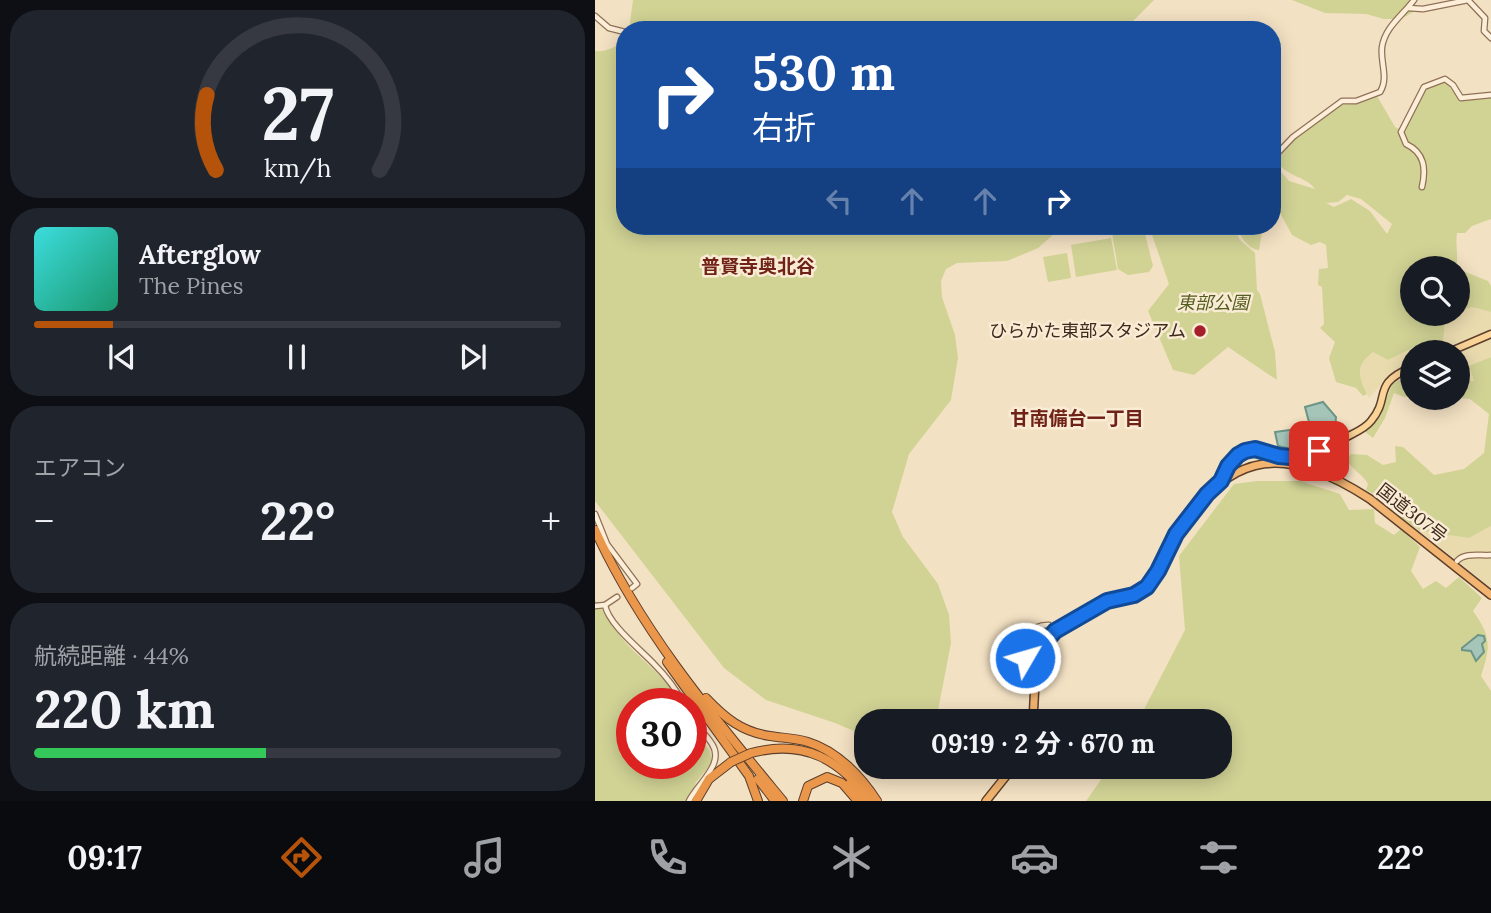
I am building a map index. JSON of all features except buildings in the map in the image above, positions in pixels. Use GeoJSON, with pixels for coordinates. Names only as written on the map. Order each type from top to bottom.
{"type":"FeatureCollection","features":[{"type":"Feature","properties":{"kind":"highway","name":"国道307号"},"geometry":{"type":"LineString","coordinates":[[1034,709],[1036,663],[1043,645],[1055,631],[1107,601],[1134,595],[1147,587],[1176,534],[1207,494],[1221,481],[1244,469],[1264,463],[1311,469],[1349,485],[1491,595]]}},
{"type":"Feature","properties":{"kind":"highway"},"geometry":{"type":"LineString","coordinates":[[595,530],[628,594],[667,658],[775,801]]}},
{"type":"Feature","properties":{"kind":"highway"},"geometry":{"type":"LineString","coordinates":[[595,537],[624,596],[748,776],[758,801]]}},
{"type":"Feature","properties":{"kind":"highway"},"geometry":{"type":"LineString","coordinates":[[667,658],[783,801]]}},
{"type":"Feature","properties":{"kind":"highway"},"geometry":{"type":"LineString","coordinates":[[667,658],[732,723],[754,733],[795,739],[822,748],[844,763],[877,801]]}},
{"type":"Feature","properties":{"kind":"highway"},"geometry":{"type":"LineString","coordinates":[[699,801],[715,778],[733,763],[752,755],[784,748],[812,753],[846,772],[870,801]]}},
{"type":"Feature","properties":{"kind":"highway"},"geometry":{"type":"LineString","coordinates":[[752,755],[790,752],[816,759],[848,779],[862,801]]}},
{"type":"Feature","properties":{"kind":"highway"},"geometry":{"type":"LineString","coordinates":[[803,801],[803,795],[813,781],[827,777],[842,783],[856,801]]}},
{"type":"Feature","properties":{"kind":"highway"},"geometry":{"type":"LineString","coordinates":[[986,801],[1004,779]]}},
{"type":"Feature","properties":{"kind":"main road"},"geometry":{"type":"LineString","coordinates":[[1470,343],[1491,334]]}},
{"type":"Feature","properties":{"kind":"main road"},"geometry":{"type":"LineString","coordinates":[[1311,469],[1330,447],[1370,423],[1376,415],[1388,381],[1400,373]]}},
{"type":"Feature","properties":{"kind":"street"},"geometry":{"type":"LineString","coordinates":[[1281,150],[1293,137],[1342,101],[1356,101],[1380,92],[1384,77],[1384,39],[1404,9],[1414,0]]}},
{"type":"Feature","properties":{"kind":"street"},"geometry":{"type":"LineString","coordinates":[[1408,8],[1423,9],[1468,0],[1485,18],[1485,32],[1491,38]]}},
{"type":"Feature","properties":{"kind":"street"},"geometry":{"type":"LineString","coordinates":[[595,16],[609,28],[616,30]]}},
{"type":"Feature","properties":{"kind":"street"},"geometry":{"type":"LineString","coordinates":[[1422,187],[1424,162],[1414,148],[1406,144],[1401,132],[1424,87],[1445,79],[1453,85],[1461,98],[1491,95]]}},
{"type":"Feature","properties":{"kind":"street"},"geometry":{"type":"LineString","coordinates":[[1221,481],[1228,466],[1245,451],[1255,449],[1291,458],[1307,457],[1319,451],[1324,453]]}},
{"type":"Feature","properties":{"kind":"street"},"geometry":{"type":"LineString","coordinates":[[595,514],[607,544],[637,584],[632,588]]}},
{"type":"Feature","properties":{"kind":"street"},"geometry":{"type":"LineString","coordinates":[[1457,561],[1467,555],[1491,555]]}},
{"type":"Feature","properties":{"kind":"street"},"geometry":{"type":"LineString","coordinates":[[595,606],[605,605],[617,597]]}},
{"type":"Feature","properties":{"kind":"street"},"geometry":{"type":"LineString","coordinates":[[605,605],[606,611],[617,624],[676,688]]}},
{"type":"Feature","properties":{"kind":"street"},"geometry":{"type":"LineString","coordinates":[[1036,663],[1028,661],[1024,655],[1027,636],[1035,628],[1045,624],[1055,631]]}},
{"type":"Feature","properties":{"kind":"street"},"geometry":{"type":"LineString","coordinates":[[707,737],[717,756],[715,766],[707,775]]}},
{"type":"Feature","properties":{"kind":"street"},"geometry":{"type":"LineString","coordinates":[[689,801],[703,779]]}},
{"type":"Feature","properties":{"kind":"shaded area"},"geometry":{"type":"Polygon","coordinates":[[[1470,308],[1491,312],[1491,332],[1470,341],[1443,340],[1445,326],[1470,326],[1470,308]]]}},
{"type":"Feature","properties":{"kind":"shaded area"},"geometry":{"type":"Polygon","coordinates":[[[1491,338],[1491,357],[1470,367],[1470,348],[1491,338]]]}},
{"type":"Feature","properties":{"kind":"shaded area"},"geometry":{"type":"Polygon","coordinates":[[[1373,351],[1388,360],[1400,354],[1400,371],[1387,378],[1369,398],[1359,376],[1362,361],[1373,351]]]}},
{"type":"Feature","properties":{"kind":"shaded area"},"geometry":{"type":"Polygon","coordinates":[[[1323,402],[1336,417],[1335,428],[1314,441],[1305,407],[1323,402]]]}},
{"type":"Feature","properties":{"kind":"shaded area"},"geometry":{"type":"Polygon","coordinates":[[[1297,429],[1299,445],[1295,445],[1295,450],[1278,446],[1275,432],[1297,429]]]}},
{"type":"Feature","properties":{"kind":"shaded area"},"geometry":{"type":"Polygon","coordinates":[[[1491,526],[1491,588],[1420,531],[1469,538],[1491,526]]]}},
{"type":"Feature","properties":{"kind":"shaded area"},"geometry":{"type":"Polygon","coordinates":[[[1478,635],[1484,636],[1485,641],[1482,644],[1484,652],[1476,661],[1471,651],[1462,648],[1478,635]]]}},
{"type":"Feature","properties":{"kind":"green space"},"geometry":{"type":"Polygon","coordinates":[[[633,0],[1154,0],[1133,21],[630,21],[633,0]]]}},
{"type":"Feature","properties":{"kind":"green space"},"geometry":{"type":"Polygon","coordinates":[[[1292,0],[1413,0],[1415,11],[1401,19],[1384,19],[1366,14],[1325,13],[1292,0]]]}},
{"type":"Feature","properties":{"kind":"green space"},"geometry":{"type":"Polygon","coordinates":[[[616,46],[616,235],[1053,235],[1038,248],[1007,261],[957,263],[946,269],[941,281],[942,297],[955,335],[958,358],[951,400],[909,454],[892,512],[903,537],[938,584],[949,615],[951,643],[938,709],[854,709],[854,731],[766,700],[724,668],[595,501],[595,51],[616,46]]]}},
{"type":"Feature","properties":{"kind":"green space"},"geometry":{"type":"Polygon","coordinates":[[[1444,81],[1462,100],[1491,97],[1491,219],[1472,226],[1465,233],[1457,233],[1457,256],[1400,256],[1400,326],[1445,326],[1443,340],[1400,340],[1400,354],[1388,360],[1373,352],[1361,366],[1360,376],[1367,394],[1363,396],[1356,388],[1336,382],[1329,358],[1335,342],[1320,328],[1324,324],[1322,287],[1318,285],[1319,269],[1328,268],[1326,245],[1320,242],[1311,245],[1292,235],[1281,215],[1281,172],[1289,181],[1315,189],[1281,167],[1281,153],[1294,139],[1340,105],[1355,104],[1377,96],[1395,127],[1404,131],[1424,91],[1444,81]],[[1347,195],[1338,202],[1326,203],[1334,207],[1351,199],[1370,211],[1387,234],[1392,224],[1361,199],[1347,195]]]}},
{"type":"Feature","properties":{"kind":"green space"},"geometry":{"type":"Polygon","coordinates":[[[1112,235],[1145,235],[1153,266],[1149,272],[1128,275],[1118,269],[1112,235]]]}},
{"type":"Feature","properties":{"kind":"green space","name":"東部公園"},"geometry":{"type":"Polygon","coordinates":[[[1152,235],[1238,235],[1255,253],[1257,290],[1275,352],[1277,380],[1228,347],[1194,375],[1173,370],[1148,311],[1169,284],[1152,235]]]}},
{"type":"Feature","properties":{"kind":"green space"},"geometry":{"type":"Polygon","coordinates":[[[1240,235],[1262,235],[1259,250],[1248,245],[1240,235]]]}},
{"type":"Feature","properties":{"kind":"green space"},"geometry":{"type":"Polygon","coordinates":[[[1111,238],[1117,270],[1076,277],[1071,245],[1111,238]]]}},
{"type":"Feature","properties":{"kind":"green space"},"geometry":{"type":"Polygon","coordinates":[[[1067,253],[1071,278],[1048,282],[1043,257],[1067,253]]]}},
{"type":"Feature","properties":{"kind":"green space"},"geometry":{"type":"Polygon","coordinates":[[[1470,274],[1488,281],[1491,286],[1491,312],[1472,307],[1470,274]]]}},
{"type":"Feature","properties":{"kind":"green space"},"geometry":{"type":"Polygon","coordinates":[[[1491,357],[1491,526],[1469,538],[1420,531],[1397,515],[1399,507],[1388,490],[1378,491],[1376,495],[1366,490],[1368,484],[1347,460],[1351,454],[1367,455],[1383,465],[1396,462],[1395,446],[1403,447],[1434,475],[1464,469],[1484,453],[1489,414],[1470,399],[1470,381],[1474,381],[1470,366],[1491,357]]]}},
{"type":"Feature","properties":{"kind":"green space"},"geometry":{"type":"Polygon","coordinates":[[[1400,380],[1400,395],[1394,393],[1385,418],[1373,438],[1364,431],[1380,417],[1392,384],[1400,380]]]}},
{"type":"Feature","properties":{"kind":"green space"},"geometry":{"type":"Polygon","coordinates":[[[1300,481],[1340,494],[1349,510],[1374,509],[1375,523],[1394,535],[1401,529],[1420,547],[1411,571],[1423,589],[1436,581],[1446,588],[1459,577],[1482,598],[1473,611],[1483,627],[1488,649],[1481,676],[1491,691],[1491,801],[1086,801],[1102,779],[1232,779],[1232,709],[1144,709],[1185,630],[1179,556],[1234,484],[1300,481]]]}},
{"type":"Feature","properties":{"kind":"green space"},"geometry":{"type":"Polygon","coordinates":[[[595,600],[624,640],[670,688],[616,688],[616,779],[699,779],[689,801],[595,801],[595,600]]]}},
{"type":"Feature","properties":{"kind":"green space"},"geometry":{"type":"Polygon","coordinates":[[[707,747],[710,751],[712,763],[707,769],[707,747]]]}},
{"type":"Feature","properties":{"kind":"place","name":"ひらかた東部スタジアム"},"geometry":{"type":"Point","coordinates":[1200,331]}},
{"type":"Feature","properties":{"kind":"district","name":"普賢寺奥北谷"},"geometry":{"type":"Point","coordinates":[758,266]}},
{"type":"Feature","properties":{"kind":"district","name":"甘南備台一丁目"},"geometry":{"type":"Point","coordinates":[1077,418]}},
{"type":"Feature","properties":{"kind":"route"},"geometry":{"type":"LineString","coordinates":[[1025,658],[1036,663],[1043,645],[1055,631],[1107,601],[1134,595],[1147,587],[1176,534],[1207,494],[1221,481],[1223,473],[1238,455],[1255,449],[1279,456],[1301,458],[1319,451]]}}]}
